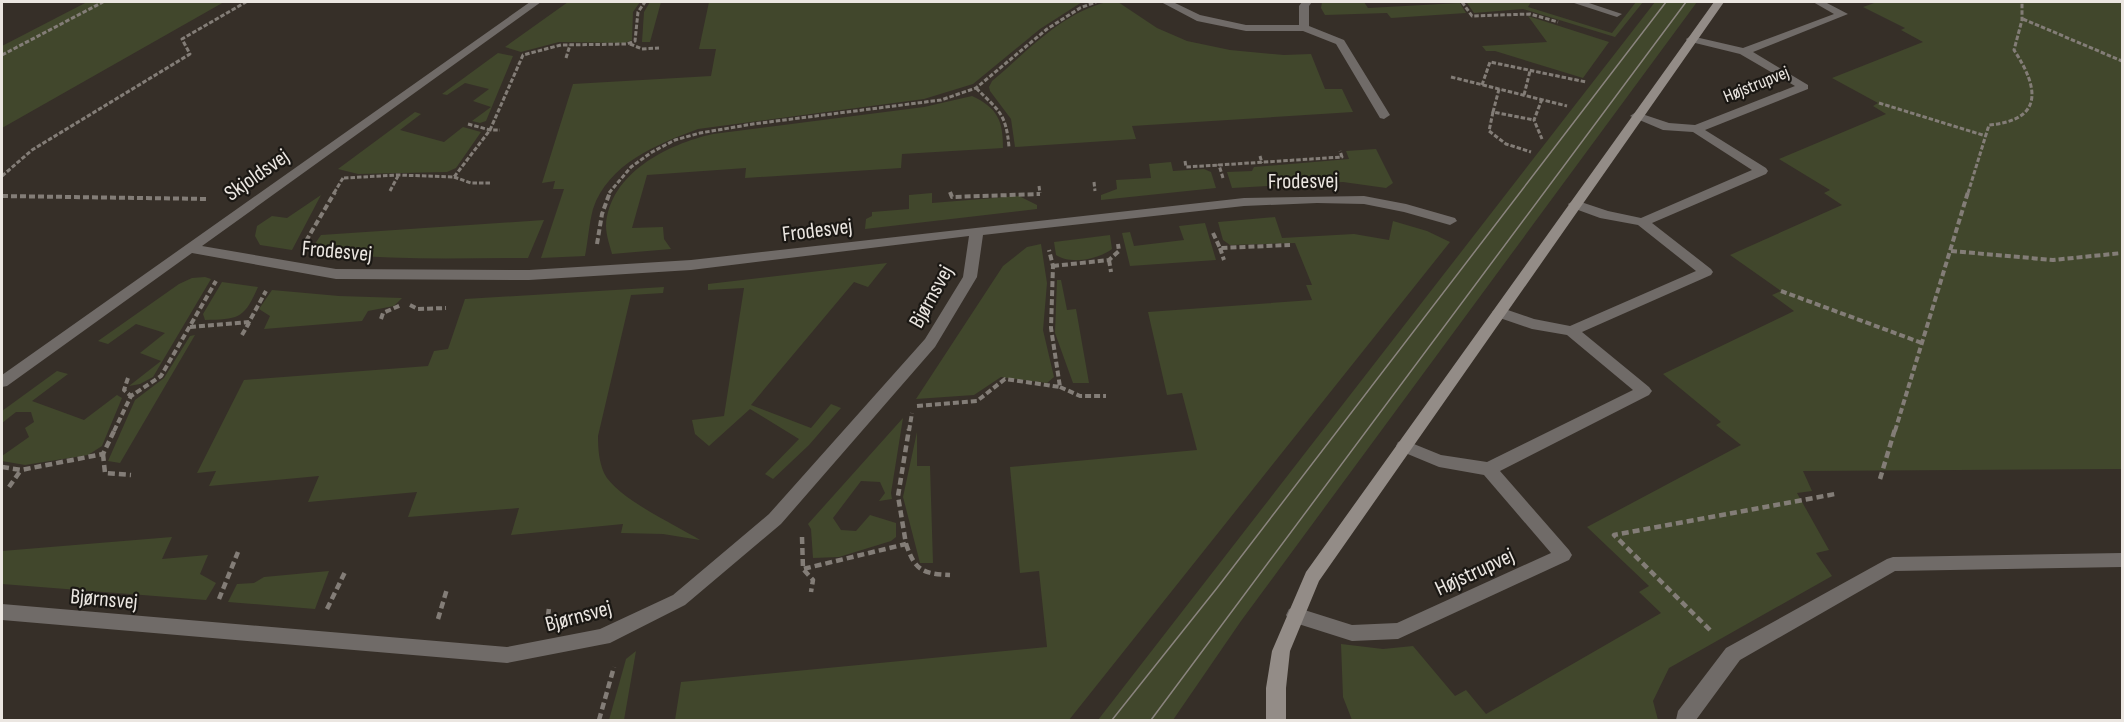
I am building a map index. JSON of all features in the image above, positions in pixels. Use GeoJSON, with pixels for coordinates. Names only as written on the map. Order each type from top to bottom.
{"type":"FeatureCollection","features":[{"type":"Feature","properties":{"kind":"street","name":"Skjoldsvej"},"geometry":{"type":"LineString","coordinates":[[2,382],[187,248],[536,2]]}},
{"type":"Feature","properties":{"kind":"street"},"geometry":{"type":"LineString","coordinates":[[1166,2],[1197,18],[1246,28],[1304,28],[1340,42],[1384,115]]}},
{"type":"Feature","properties":{"kind":"street"},"geometry":{"type":"LineString","coordinates":[[1304,28],[1304,6],[1307,2]]}},
{"type":"Feature","properties":{"kind":"street"},"geometry":{"type":"LineString","coordinates":[[1576,2],[1617,14]]}},
{"type":"Feature","properties":{"kind":"street"},"geometry":{"type":"LineString","coordinates":[[1276,720],[1276,688],[1281,651],[1312,576],[1719,2]]}},
{"type":"Feature","properties":{"kind":"street","name":"Højstrupvej"},"geometry":{"type":"LineString","coordinates":[[1744,52],[1843,14],[1818,2]]}},
{"type":"Feature","properties":{"kind":"street","name":"Højstrupvej"},"geometry":{"type":"LineString","coordinates":[[1636,116],[1667,127],[1696,129],[1804,87],[1744,52],[1691,39]]}},
{"type":"Feature","properties":{"kind":"street","name":"Højstrupvej"},"geometry":{"type":"LineString","coordinates":[[1642,222],[1762,171],[1696,129]]}},
{"type":"Feature","properties":{"kind":"street","name":"Frodesvej"},"geometry":{"type":"LineString","coordinates":[[187,248],[336,274],[529,275],[691,265],[1112,216],[1232,204],[1317,199],[1364,200],[1406,208],[1450,221]]}},
{"type":"Feature","properties":{"kind":"street"},"geometry":{"type":"LineString","coordinates":[[1571,331],[1706,272],[1642,222],[1605,214],[1575,204]]}},
{"type":"Feature","properties":{"kind":"street","name":"Bjørnsvej"},"geometry":{"type":"LineString","coordinates":[[2,612],[507,655],[603,636],[679,600],[775,519],[930,344],[970,277],[977,231]]}},
{"type":"Feature","properties":{"kind":"street"},"geometry":{"type":"LineString","coordinates":[[1404,446],[1439,461],[1489,469],[1644,391],[1571,331],[1532,324],[1499,312]]}},
{"type":"Feature","properties":{"kind":"street","name":"Højstrupvej"},"geometry":{"type":"LineString","coordinates":[[1295,615],[1352,633],[1398,631],[1563,555],[1489,469]]}},
{"type":"Feature","properties":{"kind":"street"},"geometry":{"type":"LineString","coordinates":[[1686,720],[1685,717],[1733,654],[1893,564],[2122,560]]}},
{"type":"Feature","properties":{"kind":"path"},"geometry":{"type":"LineString","coordinates":[[2,55],[103,2]]}},
{"type":"Feature","properties":{"kind":"path"},"geometry":{"type":"LineString","coordinates":[[2,176],[32,150],[190,54],[182,39],[246,2]]}},
{"type":"Feature","properties":{"kind":"path"},"geometry":{"type":"LineString","coordinates":[[454,177],[490,130],[523,55],[561,45],[636,41],[638,12],[645,2]]}},
{"type":"Feature","properties":{"kind":"path"},"geometry":{"type":"LineString","coordinates":[[592,271],[604,207],[612,189],[623,174],[645,156],[668,143],[710,130],[941,100],[976,88],[1047,29],[1080,8],[1096,2]]}},
{"type":"Feature","properties":{"kind":"path"},"geometry":{"type":"LineString","coordinates":[[1462,2],[1472,16],[1530,14],[1563,24]]}},
{"type":"Feature","properties":{"kind":"path"},"geometry":{"type":"LineString","coordinates":[[1880,480],[1989,125],[2012,122],[2028,109],[2034,88],[2028,70],[2014,50],[2018,27],[2023,19],[2022,2]]}},
{"type":"Feature","properties":{"kind":"path"},"geometry":{"type":"LineString","coordinates":[[2023,19],[2122,61]]}},
{"type":"Feature","properties":{"kind":"path"},"geometry":{"type":"LineString","coordinates":[[630,43],[642,49],[659,48]]}},
{"type":"Feature","properties":{"kind":"path"},"geometry":{"type":"LineString","coordinates":[[566,58],[570,45]]}},
{"type":"Feature","properties":{"kind":"path"},"geometry":{"type":"LineString","coordinates":[[1482,85],[1490,62],[1586,82]]}},
{"type":"Feature","properties":{"kind":"path"},"geometry":{"type":"LineString","coordinates":[[1524,95],[1530,71]]}},
{"type":"Feature","properties":{"kind":"path"},"geometry":{"type":"LineString","coordinates":[[1451,77],[1567,106]]}},
{"type":"Feature","properties":{"kind":"path"},"geometry":{"type":"LineString","coordinates":[[976,88],[1002,114],[1007,125],[1010,147]]}},
{"type":"Feature","properties":{"kind":"path"},"geometry":{"type":"LineString","coordinates":[[1499,88],[1490,131],[1506,144],[1531,152]]}},
{"type":"Feature","properties":{"kind":"path"},"geometry":{"type":"LineString","coordinates":[[1542,99],[1534,120],[1542,139]]}},
{"type":"Feature","properties":{"kind":"path"},"geometry":{"type":"LineString","coordinates":[[1879,103],[1986,136]]}},
{"type":"Feature","properties":{"kind":"path"},"geometry":{"type":"LineString","coordinates":[[1493,112],[1534,120]]}},
{"type":"Feature","properties":{"kind":"path"},"geometry":{"type":"LineString","coordinates":[[468,124],[490,130],[500,130]]}},
{"type":"Feature","properties":{"kind":"path"},"geometry":{"type":"LineString","coordinates":[[1185,161],[1186,167],[1262,163],[1342,157],[1340,151]]}},
{"type":"Feature","properties":{"kind":"path"},"geometry":{"type":"LineString","coordinates":[[1260,156],[1262,163]]}},
{"type":"Feature","properties":{"kind":"path"},"geometry":{"type":"LineString","coordinates":[[1219,165],[1232,204]]}},
{"type":"Feature","properties":{"kind":"path"},"geometry":{"type":"LineString","coordinates":[[302,167],[344,178],[398,175],[454,177],[471,183],[491,183]]}},
{"type":"Feature","properties":{"kind":"path"},"geometry":{"type":"LineString","coordinates":[[390,191],[398,175]]}},
{"type":"Feature","properties":{"kind":"path"},"geometry":{"type":"LineString","coordinates":[[242,335],[271,283],[302,249],[344,178]]}},
{"type":"Feature","properties":{"kind":"path"},"geometry":{"type":"LineString","coordinates":[[1039,186],[1040,194]]}},
{"type":"Feature","properties":{"kind":"path"},"geometry":{"type":"LineString","coordinates":[[2,196],[255,200]]}},
{"type":"Feature","properties":{"kind":"path"},"geometry":{"type":"LineString","coordinates":[[1203,207],[1224,260]]}},
{"type":"Feature","properties":{"kind":"path"},"geometry":{"type":"LineString","coordinates":[[1053,266],[1109,260],[1119,251],[1112,216]]}},
{"type":"Feature","properties":{"kind":"path"},"geometry":{"type":"LineString","coordinates":[[1044,224],[1053,266],[1051,328],[1060,387]]}},
{"type":"Feature","properties":{"kind":"path"},"geometry":{"type":"LineString","coordinates":[[1220,248],[1290,245]]}},
{"type":"Feature","properties":{"kind":"path"},"geometry":{"type":"LineString","coordinates":[[1951,251],[2053,260],[2122,253]]}},
{"type":"Feature","properties":{"kind":"path"},"geometry":{"type":"LineString","coordinates":[[131,475],[105,473],[103,454],[131,396],[161,376],[219,277],[244,258]]}},
{"type":"Feature","properties":{"kind":"path"},"geometry":{"type":"LineString","coordinates":[[1109,260],[1112,272]]}},
{"type":"Feature","properties":{"kind":"path"},"geometry":{"type":"LineString","coordinates":[[1781,291],[1922,343]]}},
{"type":"Feature","properties":{"kind":"path"},"geometry":{"type":"LineString","coordinates":[[406,303],[418,309],[446,308]]}},
{"type":"Feature","properties":{"kind":"path"},"geometry":{"type":"LineString","coordinates":[[189,327],[249,322]]}},
{"type":"Feature","properties":{"kind":"path"},"geometry":{"type":"LineString","coordinates":[[128,378],[124,390],[131,396]]}},
{"type":"Feature","properties":{"kind":"path"},"geometry":{"type":"LineString","coordinates":[[950,575],[928,575],[913,565],[906,544],[897,496],[913,407],[977,401],[1005,379],[1060,387],[1080,396],[1106,396]]}},
{"type":"Feature","properties":{"kind":"path"},"geometry":{"type":"LineString","coordinates":[[2,468],[21,470],[103,454]]}},
{"type":"Feature","properties":{"kind":"path"},"geometry":{"type":"LineString","coordinates":[[9,487],[21,470]]}},
{"type":"Feature","properties":{"kind":"path"},"geometry":{"type":"LineString","coordinates":[[1733,654],[1614,535],[1834,494]]}},
{"type":"Feature","properties":{"kind":"path"},"geometry":{"type":"LineString","coordinates":[[775,519],[802,535],[803,569],[813,580],[811,592]]}},
{"type":"Feature","properties":{"kind":"path"},"geometry":{"type":"LineString","coordinates":[[803,569],[906,544]]}},
{"type":"Feature","properties":{"kind":"path"},"geometry":{"type":"LineString","coordinates":[[196,628],[218,601],[238,552]]}},
{"type":"Feature","properties":{"kind":"path"},"geometry":{"type":"LineString","coordinates":[[310,638],[340,586],[346,570]]}},
{"type":"Feature","properties":{"kind":"path"},"geometry":{"type":"LineString","coordinates":[[599,720],[614,669],[603,636]]}},
{"type":"Feature","properties":{"kind":"green space"},"geometry":{"type":"Polygon","coordinates":[[[87,2],[224,2],[2,128],[2,46],[87,2]]]}},
{"type":"Feature","properties":{"kind":"green space"},"geometry":{"type":"Polygon","coordinates":[[[568,2],[640,2],[633,12],[632,40],[625,43],[559,42],[521,52],[505,47],[568,2]]]}},
{"type":"Feature","properties":{"kind":"green space"},"geometry":{"type":"Polygon","coordinates":[[[650,2],[661,2],[650,42],[642,42],[644,12],[650,2]]]}},
{"type":"Feature","properties":{"kind":"green space"},"geometry":{"type":"Polygon","coordinates":[[[709,2],[1082,2],[1040,29],[973,84],[924,99],[698,129],[651,149],[622,168],[600,193],[590,221],[585,256],[541,258],[564,189],[553,189],[555,181],[542,183],[573,84],[711,76],[716,49],[699,49],[709,2]]]}},
{"type":"Feature","properties":{"kind":"green space"},"geometry":{"type":"Polygon","coordinates":[[[1107,2],[1118,2],[1157,28],[1187,41],[1230,50],[1284,55],[1311,54],[1325,89],[1342,89],[1353,112],[1132,126],[1136,139],[1015,147],[1011,119],[990,91],[992,81],[1060,24],[1090,7],[1107,2]]]}},
{"type":"Feature","properties":{"kind":"green space"},"geometry":{"type":"Polygon","coordinates":[[[1322,2],[1364,2],[1368,8],[1460,3],[1466,13],[1391,18],[1387,13],[1325,15],[1321,8],[1322,2]]]}},
{"type":"Feature","properties":{"kind":"green space"},"geometry":{"type":"Polygon","coordinates":[[[1531,2],[1528,7],[1612,33],[1636,2],[1643,2],[1615,37],[1523,9],[1474,13],[1467,3],[1531,2]]]}},
{"type":"Feature","properties":{"kind":"green space"},"geometry":{"type":"Polygon","coordinates":[[[1655,2],[1697,2],[1241,621],[1173,720],[1098,720],[1655,2]]]}},
{"type":"Feature","properties":{"kind":"green space"},"geometry":{"type":"Polygon","coordinates":[[[1877,2],[2122,2],[2122,469],[1803,471],[1812,491],[1797,493],[1829,550],[1816,553],[1832,576],[1669,668],[1653,701],[1658,720],[1352,720],[1343,697],[1341,644],[1383,649],[1413,646],[1455,696],[1466,690],[1486,714],[1661,613],[1639,592],[1649,586],[1587,527],[1741,445],[1716,425],[1721,422],[1663,374],[1794,311],[1772,295],[1781,291],[1730,255],[1842,205],[1824,193],[1830,190],[1779,159],[1886,114],[1873,106],[1878,103],[1832,78],[1923,42],[1901,30],[1905,28],[1863,7],[1877,2]]]}},
{"type":"Feature","properties":{"kind":"green space"},"geometry":{"type":"Polygon","coordinates":[[[1528,16],[1609,42],[1583,78],[1495,51],[1486,51],[1482,46],[1547,42],[1528,16]]]}},
{"type":"Feature","properties":{"kind":"green space"},"geometry":{"type":"Polygon","coordinates":[[[498,53],[513,56],[486,121],[480,123],[472,121],[491,107],[473,101],[489,89],[465,83],[447,95],[442,94],[498,53]]]}},
{"type":"Feature","properties":{"kind":"green space"},"geometry":{"type":"Polygon","coordinates":[[[972,96],[988,105],[997,116],[1002,130],[1003,148],[902,154],[901,168],[745,178],[746,168],[647,175],[632,228],[663,227],[664,239],[671,249],[612,254],[606,226],[610,207],[618,191],[629,176],[644,164],[678,145],[713,134],[924,107],[972,96]]]}},
{"type":"Feature","properties":{"kind":"green space"},"geometry":{"type":"Polygon","coordinates":[[[415,112],[421,114],[400,130],[444,142],[463,127],[481,132],[456,168],[447,172],[358,174],[338,169],[415,112]]]}},
{"type":"Feature","properties":{"kind":"green space"},"geometry":{"type":"Polygon","coordinates":[[[1376,149],[1393,183],[1386,188],[1343,182],[1232,188],[1227,172],[1252,171],[1254,167],[1349,159],[1346,151],[1376,149]]]}},
{"type":"Feature","properties":{"kind":"green space"},"geometry":{"type":"Polygon","coordinates":[[[1171,162],[1173,171],[1204,169],[1211,172],[1216,188],[1101,200],[1101,195],[1117,189],[1116,180],[1151,178],[1149,164],[1171,162]]]}},
{"type":"Feature","properties":{"kind":"green space"},"geometry":{"type":"Polygon","coordinates":[[[932,193],[932,203],[1019,196],[1037,205],[1037,209],[865,229],[866,219],[872,216],[872,212],[909,209],[909,195],[932,193]]]}},
{"type":"Feature","properties":{"kind":"green space"},"geometry":{"type":"Polygon","coordinates":[[[321,195],[292,250],[260,245],[255,236],[257,226],[272,216],[287,218],[321,195]]]}},
{"type":"Feature","properties":{"kind":"green space"},"geometry":{"type":"Polygon","coordinates":[[[1275,217],[1282,238],[1354,234],[1389,240],[1393,221],[1427,231],[1450,242],[1069,720],[675,720],[681,682],[1047,647],[1039,571],[1020,573],[1010,467],[1197,450],[1182,393],[1167,395],[1148,312],[1312,300],[1306,285],[1312,285],[1295,243],[1230,245],[1223,240],[1218,222],[1275,217]]]}},
{"type":"Feature","properties":{"kind":"green space"},"geometry":{"type":"Polygon","coordinates":[[[544,220],[528,258],[391,258],[310,251],[321,235],[544,220]]]}},
{"type":"Feature","properties":{"kind":"green space"},"geometry":{"type":"Polygon","coordinates":[[[1205,223],[1216,260],[1130,266],[1122,233],[1130,232],[1134,246],[1184,240],[1179,226],[1205,223]]]}},
{"type":"Feature","properties":{"kind":"green space"},"geometry":{"type":"Polygon","coordinates":[[[1110,235],[1112,249],[1100,256],[1085,260],[1069,260],[1056,255],[1054,242],[1110,235]]]}},
{"type":"Feature","properties":{"kind":"green space"},"geometry":{"type":"Polygon","coordinates":[[[1041,244],[1047,283],[1043,330],[1054,377],[1047,383],[1001,377],[974,395],[916,399],[1003,266],[1027,247],[1041,244]]]}},
{"type":"Feature","properties":{"kind":"green space"},"geometry":{"type":"Polygon","coordinates":[[[887,263],[868,287],[854,282],[751,405],[811,428],[831,404],[841,408],[809,445],[773,479],[765,474],[799,439],[750,409],[709,446],[695,434],[692,420],[724,416],[744,288],[708,290],[708,284],[887,263]]]}},
{"type":"Feature","properties":{"kind":"green space"},"geometry":{"type":"Polygon","coordinates":[[[192,278],[211,279],[153,377],[140,384],[129,386],[161,361],[140,353],[165,333],[136,324],[108,344],[98,341],[179,284],[192,278]]]}},
{"type":"Feature","properties":{"kind":"green space"},"geometry":{"type":"Polygon","coordinates":[[[1057,280],[1061,280],[1067,310],[1076,309],[1089,383],[1073,383],[1055,333],[1057,280]]]}},
{"type":"Feature","properties":{"kind":"green space"},"geometry":{"type":"Polygon","coordinates":[[[222,282],[258,287],[249,306],[239,315],[233,318],[205,320],[203,314],[222,282]]]}},
{"type":"Feature","properties":{"kind":"green space"},"geometry":{"type":"Polygon","coordinates":[[[664,287],[663,293],[631,295],[598,436],[599,455],[604,473],[621,492],[700,540],[663,534],[621,533],[623,524],[511,535],[519,508],[408,517],[417,492],[308,502],[319,476],[209,486],[216,471],[197,473],[244,380],[428,366],[434,351],[448,349],[465,299],[664,287]]]}},
{"type":"Feature","properties":{"kind":"green space"},"geometry":{"type":"Polygon","coordinates":[[[272,290],[339,296],[402,298],[394,306],[368,311],[362,321],[264,329],[270,316],[259,309],[272,290]]]}},
{"type":"Feature","properties":{"kind":"green space"},"geometry":{"type":"Polygon","coordinates":[[[195,335],[120,463],[108,461],[135,400],[164,378],[190,336],[195,335]]]}},
{"type":"Feature","properties":{"kind":"green space"},"geometry":{"type":"Polygon","coordinates":[[[57,371],[68,374],[32,401],[84,420],[117,395],[122,398],[102,446],[88,455],[25,465],[2,461],[2,456],[29,437],[25,428],[34,422],[31,412],[16,412],[2,423],[2,411],[57,371]]]}},
{"type":"Feature","properties":{"kind":"green space"},"geometry":{"type":"Polygon","coordinates":[[[903,418],[892,499],[879,501],[885,493],[880,482],[861,481],[833,518],[841,530],[856,531],[870,515],[896,523],[896,537],[891,541],[839,557],[813,558],[811,529],[808,524],[903,418]]]}},
{"type":"Feature","properties":{"kind":"green space"},"geometry":{"type":"Polygon","coordinates":[[[917,432],[917,466],[930,466],[933,563],[920,563],[903,497],[917,432]]]}},
{"type":"Feature","properties":{"kind":"green space"},"geometry":{"type":"Polygon","coordinates":[[[172,537],[162,559],[208,555],[200,574],[216,583],[206,600],[2,584],[2,551],[172,537]]]}},
{"type":"Feature","properties":{"kind":"green space"},"geometry":{"type":"Polygon","coordinates":[[[329,571],[315,609],[228,602],[237,584],[254,583],[264,577],[329,571]]]}},
{"type":"Feature","properties":{"kind":"green space"},"geometry":{"type":"Polygon","coordinates":[[[636,651],[624,720],[609,720],[626,659],[636,651]]]}},
{"type":"Feature","properties":{"kind":"tram line"},"geometry":{"type":"LineString","coordinates":[[1112,720],[1217,588],[1666,2]]}},
{"type":"Feature","properties":{"kind":"tram line"},"geometry":{"type":"LineString","coordinates":[[1151,720],[1686,2]]}}]}
